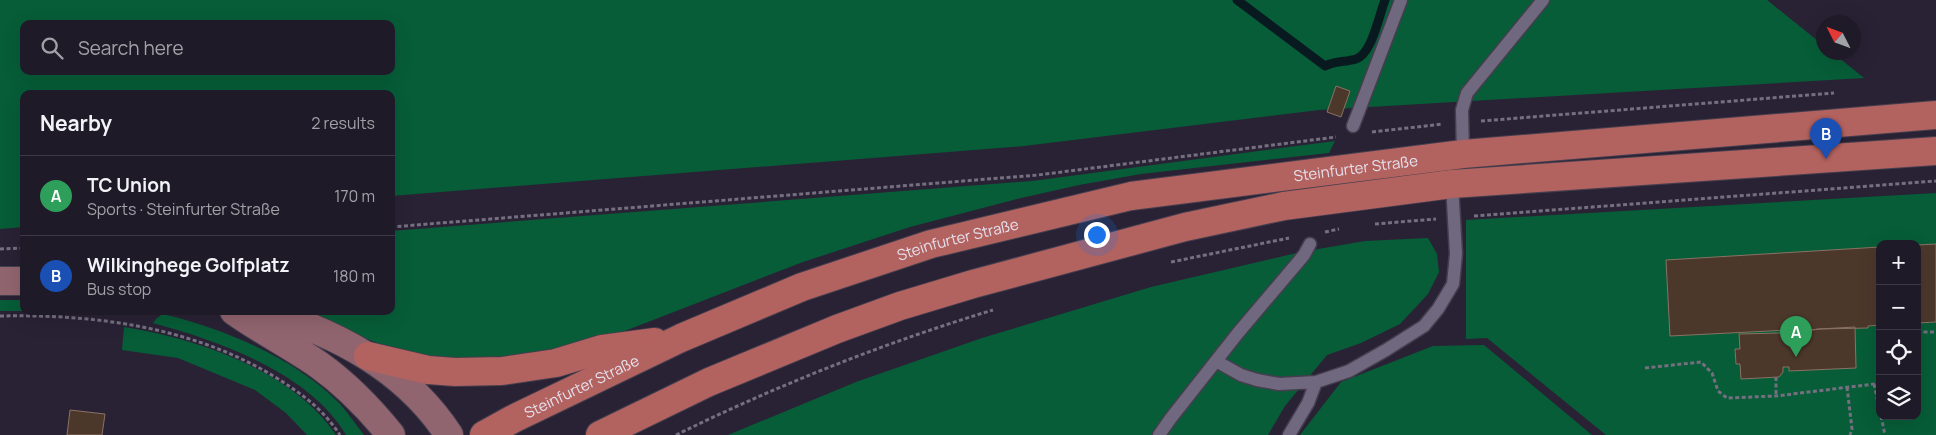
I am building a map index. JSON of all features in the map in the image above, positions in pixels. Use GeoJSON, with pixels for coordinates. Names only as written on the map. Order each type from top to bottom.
{"type":"FeatureCollection","features":[{"type":"Feature","properties":{"kind":"main road","name":"Steinfurter Straße"},"geometry":{"type":"LineString","coordinates":[[484,435],[529,411],[681,338],[802,287],[931,244],[1131,196],[1463,154],[1936,115]]}},
{"type":"Feature","properties":{"kind":"main road","name":"Steinfurter Straße"},"geometry":{"type":"LineString","coordinates":[[600,435],[708,382],[770,355],[891,310],[973,284],[1185,226],[1284,206],[1452,184],[1936,151]]}},
{"type":"Feature","properties":{"kind":"main road"},"geometry":{"type":"LineString","coordinates":[[0,281],[20,280]]}},
{"type":"Feature","properties":{"kind":"main road"},"geometry":{"type":"LineString","coordinates":[[240,315],[331,374],[357,396],[391,435]]}},
{"type":"Feature","properties":{"kind":"main road"},"geometry":{"type":"LineString","coordinates":[[276,315],[303,324],[348,345],[380,363],[415,394],[449,435]]}},
{"type":"Feature","properties":{"kind":"main road"},"geometry":{"type":"LineString","coordinates":[[368,356],[428,370],[455,372],[502,371],[556,363],[602,349],[681,338]]}},
{"type":"Feature","properties":{"kind":"lane"},"geometry":{"type":"LineString","coordinates":[[1353,126],[1401,0]]}},
{"type":"Feature","properties":{"kind":"lane"},"geometry":{"type":"LineString","coordinates":[[1463,154],[1462,110],[1467,93],[1543,0]]}},
{"type":"Feature","properties":{"kind":"lane"},"geometry":{"type":"LineString","coordinates":[[1216,361],[1241,375],[1257,380],[1279,384],[1316,382],[1349,371],[1424,326],[1438,309],[1453,284],[1456,254],[1452,184]]}},
{"type":"Feature","properties":{"kind":"lane"},"geometry":{"type":"LineString","coordinates":[[1159,435],[1216,361],[1304,255],[1314,238]]}},
{"type":"Feature","properties":{"kind":"lane"},"geometry":{"type":"LineString","coordinates":[[1289,435],[1308,402],[1316,382]]}},
{"type":"Feature","properties":{"kind":"path"},"geometry":{"type":"LineString","coordinates":[[1369,132],[1462,122],[1837,93]]}},
{"type":"Feature","properties":{"kind":"path"},"geometry":{"type":"LineString","coordinates":[[395,227],[1038,175],[1340,136]]}},
{"type":"Feature","properties":{"kind":"path"},"geometry":{"type":"LineString","coordinates":[[1372,225],[1454,217],[1936,182]]}},
{"type":"Feature","properties":{"kind":"path"},"geometry":{"type":"LineString","coordinates":[[1314,238],[1345,228]]}},
{"type":"Feature","properties":{"kind":"path"},"geometry":{"type":"LineString","coordinates":[[1166,263],[1290,238]]}},
{"type":"Feature","properties":{"kind":"path"},"geometry":{"type":"LineString","coordinates":[[0,249],[20,248]]}},
{"type":"Feature","properties":{"kind":"path"},"geometry":{"type":"LineString","coordinates":[[676,435],[731,408],[849,359],[994,309]]}},
{"type":"Feature","properties":{"kind":"path"},"geometry":{"type":"LineString","coordinates":[[0,316],[55,316],[120,322],[186,337],[240,358],[291,387],[324,412],[340,435]]}},
{"type":"Feature","properties":{"kind":"path"},"geometry":{"type":"LineString","coordinates":[[1921,332],[1936,332]]}},
{"type":"Feature","properties":{"kind":"path"},"geometry":{"type":"LineString","coordinates":[[1645,368],[1701,362],[1712,373],[1718,391],[1728,398],[1776,396],[1874,384],[1876,393]]}},
{"type":"Feature","properties":{"kind":"path"},"geometry":{"type":"LineString","coordinates":[[1776,377],[1776,396]]}},
{"type":"Feature","properties":{"kind":"path"},"geometry":{"type":"LineString","coordinates":[[1848,387],[1852,429],[1850,435]]}},
{"type":"Feature","properties":{"kind":"path"},"geometry":{"type":"LineString","coordinates":[[1882,420],[1885,435]]}},
{"type":"Feature","properties":{"kind":"green space"},"geometry":{"type":"Polygon","coordinates":[[[0,0],[1767,0],[1816,39],[1816,60],[1842,60],[1864,78],[1319,110],[1024,146],[395,196],[395,90],[20,90],[20,227],[0,229],[0,0]]]}},
{"type":"Feature","properties":{"kind":"green space"},"geometry":{"type":"Polygon","coordinates":[[[1335,141],[1329,153],[1141,174],[1021,198],[910,227],[803,262],[617,334],[579,346],[485,361],[427,356],[382,345],[308,315],[395,315],[395,231],[1032,181],[1335,141]]]}},
{"type":"Feature","properties":{"kind":"green space"},"geometry":{"type":"Polygon","coordinates":[[[1936,193],[1936,435],[1606,435],[1487,338],[1466,339],[1466,220],[1936,193]]]}},
{"type":"Feature","properties":{"kind":"green space"},"geometry":{"type":"Polygon","coordinates":[[[1428,238],[1437,254],[1439,272],[1428,294],[1400,324],[1361,343],[1327,355],[1285,406],[1268,435],[728,435],[856,382],[982,338],[1151,287],[1301,252],[1365,241],[1428,238]]]}},
{"type":"Feature","properties":{"kind":"green space"},"geometry":{"type":"Polygon","coordinates":[[[0,300],[20,300],[20,311],[0,311],[0,300]]]}},
{"type":"Feature","properties":{"kind":"green space"},"geometry":{"type":"Polygon","coordinates":[[[161,315],[190,321],[213,329],[260,348],[282,360],[303,373],[340,404],[364,435],[346,435],[330,413],[310,394],[287,377],[261,362],[206,339],[153,323],[161,315]]]}},
{"type":"Feature","properties":{"kind":"green space"},"geometry":{"type":"Polygon","coordinates":[[[124,327],[181,340],[241,361],[295,393],[318,412],[336,435],[307,435],[286,413],[255,390],[178,358],[122,350],[124,327]]]}},
{"type":"Feature","properties":{"kind":"green space"},"geometry":{"type":"Polygon","coordinates":[[[1484,345],[1592,435],[1300,435],[1341,382],[1433,346],[1484,345]]]}},
{"type":"Feature","properties":{"kind":"building"},"geometry":{"type":"Polygon","coordinates":[[[1336,86],[1350,91],[1341,117],[1327,112],[1336,86]]]}},
{"type":"Feature","properties":{"kind":"building"},"geometry":{"type":"Polygon","coordinates":[[[1936,244],[1936,322],[1921,323],[1921,245],[1936,244]]]}},
{"type":"Feature","properties":{"kind":"building"},"geometry":{"type":"Polygon","coordinates":[[[1876,247],[1876,325],[1868,326],[1868,328],[1819,329],[1789,333],[1789,330],[1670,336],[1666,260],[1876,247]]]}},
{"type":"Feature","properties":{"kind":"building"},"geometry":{"type":"Polygon","coordinates":[[[1855,327],[1856,368],[1789,371],[1789,367],[1783,367],[1783,372],[1779,377],[1741,379],[1740,364],[1736,364],[1735,349],[1740,349],[1739,334],[1780,333],[1780,330],[1789,330],[1789,333],[1855,327]]]}},
{"type":"Feature","properties":{"kind":"building"},"geometry":{"type":"Polygon","coordinates":[[[70,410],[105,414],[102,435],[67,435],[70,410]]]}},
{"type":"Feature","properties":{"kind":"waterway"},"geometry":{"type":"LineString","coordinates":[[1237,0],[1325,66],[1362,56],[1371,42],[1385,0]]}},
{"type":"Feature","properties":{"kind":"place","name":"Wilkinghege Golfplatz"},"geometry":{"type":"Point","coordinates":[1826,159]}},
{"type":"Feature","properties":{"kind":"place","name":"TC Union"},"geometry":{"type":"Point","coordinates":[1796,357]}}]}
